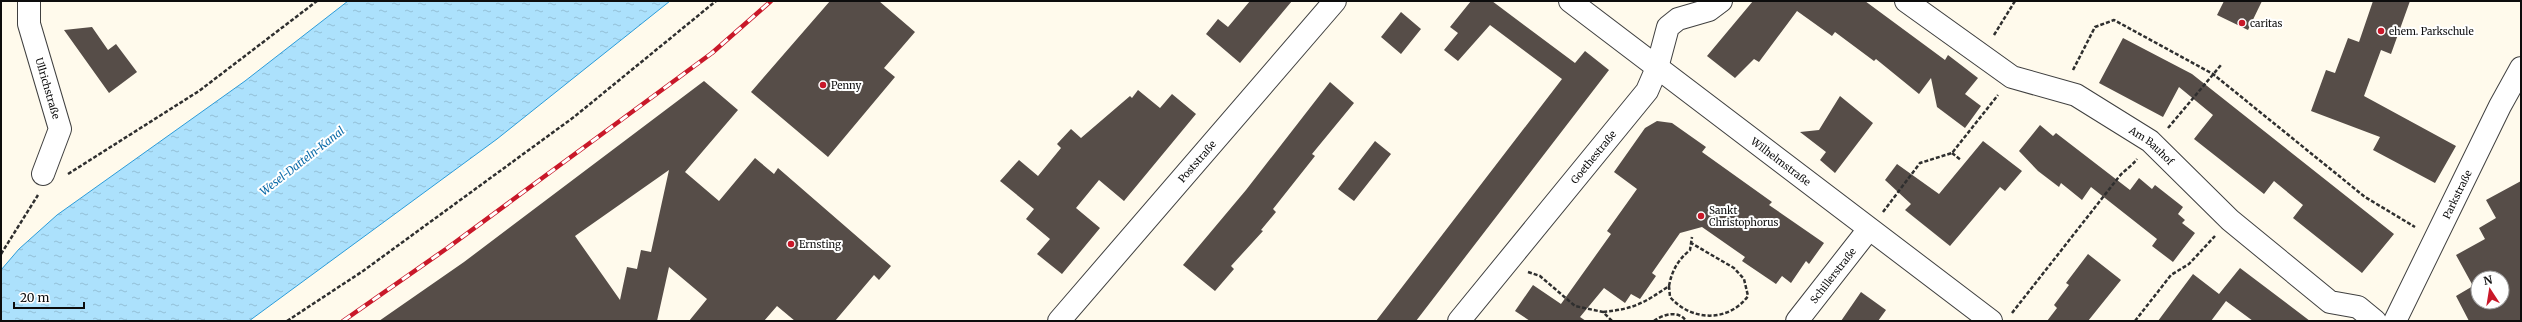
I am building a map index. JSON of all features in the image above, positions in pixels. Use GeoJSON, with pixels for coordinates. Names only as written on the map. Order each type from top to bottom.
{"type":"FeatureCollection","features":[{"type":"Feature","properties":{"kind":"street","name":"Ullrichstraße"},"geometry":{"type":"LineString","coordinates":[[29,1],[29,24],[60,129],[43,174]]}},
{"type":"Feature","properties":{"kind":"street","name":"Poststraße"},"geometry":{"type":"LineString","coordinates":[[1059,321],[1335,1]]}},
{"type":"Feature","properties":{"kind":"street","name":"Wilhelmstraße"},"geometry":{"type":"LineString","coordinates":[[1570,1],[1869,229],[2001,318]]}},
{"type":"Feature","properties":{"kind":"street","name":"Goethestraße"},"geometry":{"type":"LineString","coordinates":[[1459,321],[1647,91],[1656,68],[1668,27],[1678,19],[1709,10],[1721,1]]}},
{"type":"Feature","properties":{"kind":"street","name":"Am Bauhof"},"geometry":{"type":"LineString","coordinates":[[1906,1],[2012,77],[2076,95],[2152,143],[2230,220],[2330,302],[2358,307],[2374,321]]}},
{"type":"Feature","properties":{"kind":"street","name":"Parkstraße"},"geometry":{"type":"LineString","coordinates":[[2395,321],[2435,240],[2518,82]]}},
{"type":"Feature","properties":{"kind":"street","name":"Schillerstraße"},"geometry":{"type":"LineString","coordinates":[[1796,321],[1869,229]]}},
{"type":"Feature","properties":{"kind":"path"},"geometry":{"type":"LineString","coordinates":[[1,254],[40,192],[43,174],[67,175],[199,91],[317,1]]}},
{"type":"Feature","properties":{"kind":"path"},"geometry":{"type":"LineString","coordinates":[[287,321],[363,271],[567,122],[716,1]]}},
{"type":"Feature","properties":{"kind":"path"},"geometry":{"type":"LineString","coordinates":[[1981,56],[2014,1]]}},
{"type":"Feature","properties":{"kind":"path"},"geometry":{"type":"LineString","coordinates":[[2062,92],[2095,27],[2114,20],[2214,74],[2365,197],[2435,240]]}},
{"type":"Feature","properties":{"kind":"path"},"geometry":{"type":"LineString","coordinates":[[2001,318],[2118,178],[2131,168],[2221,65]]}},
{"type":"Feature","properties":{"kind":"path"},"geometry":{"type":"LineString","coordinates":[[1869,229],[1920,163],[1952,153],[2012,77]]}},
{"type":"Feature","properties":{"kind":"path"},"geometry":{"type":"LineString","coordinates":[[1952,153],[1961,160]]}},
{"type":"Feature","properties":{"kind":"path"},"geometry":{"type":"LineString","coordinates":[[2135,321],[2171,275],[2189,264],[2230,220]]}},
{"type":"Feature","properties":{"kind":"path"},"geometry":{"type":"LineString","coordinates":[[1691,243],[1734,268],[1744,279],[1748,296],[1738,310],[1726,316],[1690,314],[1670,297],[1671,275],[1679,259],[1690,250],[1691,243],[1692,237]]}},
{"type":"Feature","properties":{"kind":"path"},"geometry":{"type":"LineString","coordinates":[[1510,258],[1526,271],[1540,276],[1575,306],[1603,312],[1624,310],[1644,303],[1670,286]]}},
{"type":"Feature","properties":{"kind":"path"},"geometry":{"type":"LineString","coordinates":[[1603,312],[1612,321]]}},
{"type":"Feature","properties":{"kind":"path"},"geometry":{"type":"LineString","coordinates":[[1654,321],[1667,314],[1678,315],[1686,321]]}},
{"type":"Feature","properties":{"kind":"water","name":"Wesel-Datteln-Kanal"},"geometry":{"type":"Polygon","coordinates":[[[348,1],[670,1],[497,139],[249,321],[1,321],[1,270],[19,249],[57,215],[245,81],[348,1]]]}},
{"type":"Feature","properties":{"kind":"building","name":"Penny"},"geometry":{"type":"Polygon","coordinates":[[[830,1],[879,1],[915,32],[884,68],[895,77],[828,157],[751,92],[830,1]]]}},
{"type":"Feature","properties":{"kind":"building"},"geometry":{"type":"Polygon","coordinates":[[[1250,1],[1292,1],[1240,63],[1206,34],[1218,19],[1228,27],[1250,1]]]}},
{"type":"Feature","properties":{"kind":"building"},"geometry":{"type":"Polygon","coordinates":[[[1471,1],[1492,1],[1575,63],[1585,51],[1609,70],[1416,321],[1376,321],[1562,79],[1490,25],[1458,61],[1444,50],[1458,33],[1450,27],[1471,1]]]}},
{"type":"Feature","properties":{"kind":"building"},"geometry":{"type":"Polygon","coordinates":[[[1753,1],[1865,1],[1945,60],[1948,55],[1978,78],[1965,94],[1981,106],[1965,128],[1937,107],[1931,78],[1919,94],[1876,59],[1874,61],[1835,32],[1832,36],[1797,11],[1759,62],[1754,59],[1735,78],[1707,56],[1753,1]]]}},
{"type":"Feature","properties":{"kind":"building","name":"caritas"},"geometry":{"type":"Polygon","coordinates":[[[2224,1],[2262,1],[2248,30],[2217,15],[2224,1]]]}},
{"type":"Feature","properties":{"kind":"building"},"geometry":{"type":"Polygon","coordinates":[[[2373,1],[2410,1],[2391,54],[2381,50],[2364,96],[2456,146],[2435,183],[2373,150],[2380,137],[2311,111],[2326,70],[2335,73],[2348,38],[2359,42],[2373,1]]]}},
{"type":"Feature","properties":{"kind":"building"},"geometry":{"type":"Polygon","coordinates":[[[1401,12],[1421,29],[1401,54],[1381,37],[1401,12]]]}},
{"type":"Feature","properties":{"kind":"building"},"geometry":{"type":"Polygon","coordinates":[[[92,27],[108,50],[116,44],[137,72],[109,93],[64,30],[92,27]]]}},
{"type":"Feature","properties":{"kind":"building"},"geometry":{"type":"Polygon","coordinates":[[[2123,38],[2192,74],[2394,234],[2362,273],[2293,218],[2303,205],[2274,181],[2264,194],[2194,139],[2213,115],[2179,87],[2163,117],[2099,83],[2123,38]]]}},
{"type":"Feature","properties":{"kind":"building"},"geometry":{"type":"Polygon","coordinates":[[[704,81],[738,110],[685,172],[719,201],[755,158],[774,174],[778,168],[891,266],[879,280],[874,275],[835,321],[795,321],[777,306],[764,321],[689,321],[707,299],[669,267],[657,321],[379,321],[464,262],[704,81]],[[669,170],[575,236],[620,300],[627,267],[637,269],[641,250],[651,252],[669,170]]]}},
{"type":"Feature","properties":{"kind":"building"},"geometry":{"type":"Polygon","coordinates":[[[1330,82],[1354,103],[1312,154],[1315,156],[1273,209],[1276,212],[1261,230],[1263,231],[1231,266],[1234,269],[1215,291],[1183,265],[1246,190],[1330,82]]]}},
{"type":"Feature","properties":{"kind":"building"},"geometry":{"type":"Polygon","coordinates":[[[1138,90],[1160,108],[1172,94],[1196,114],[1124,201],[1099,180],[1076,208],[1100,228],[1062,274],[1037,254],[1050,239],[1026,219],[1034,209],[1000,181],[1019,160],[1038,176],[1061,148],[1057,144],[1071,129],[1081,138],[1130,96],[1132,98],[1138,90]]]}},
{"type":"Feature","properties":{"kind":"building"},"geometry":{"type":"Polygon","coordinates":[[[1840,96],[1873,123],[1835,173],[1820,160],[1826,152],[1800,132],[1819,130],[1840,96]]]}},
{"type":"Feature","properties":{"kind":"building","name":"Sankt Christophorus"},"geometry":{"type":"Polygon","coordinates":[[[1657,121],[1672,123],[1706,147],[1702,152],[1772,202],[1769,205],[1824,243],[1809,264],[1806,261],[1791,283],[1782,276],[1776,284],[1742,261],[1745,257],[1702,227],[1680,233],[1652,273],[1656,276],[1640,299],[1631,294],[1625,303],[1604,288],[1580,317],[1586,321],[1530,321],[1515,311],[1533,285],[1561,304],[1611,234],[1607,231],[1637,189],[1614,172],[1645,128],[1657,121]]]}},
{"type":"Feature","properties":{"kind":"building"},"geometry":{"type":"Polygon","coordinates":[[[2040,125],[2053,136],[2056,133],[2130,190],[2139,178],[2152,189],[2155,185],[2183,207],[2178,214],[2185,220],[2182,223],[2195,233],[2173,262],[2152,246],[2157,239],[2091,187],[2082,200],[2061,183],[2059,187],[2038,171],[2019,151],[2040,125]]]}},
{"type":"Feature","properties":{"kind":"building"},"geometry":{"type":"Polygon","coordinates":[[[1375,141],[1391,154],[1354,201],[1338,189],[1375,141]]]}},
{"type":"Feature","properties":{"kind":"building"},"geometry":{"type":"Polygon","coordinates":[[[1983,141],[2022,171],[2005,191],[2000,187],[1950,246],[1905,210],[1911,204],[1885,180],[1897,164],[1939,194],[1983,141]]]}},
{"type":"Feature","properties":{"kind":"building"},"geometry":{"type":"Polygon","coordinates":[[[2521,181],[2521,321],[2469,321],[2456,296],[2470,288],[2470,310],[2510,310],[2510,270],[2470,270],[2470,281],[2456,255],[2485,239],[2479,228],[2496,218],[2486,200],[2521,181]]]}},
{"type":"Feature","properties":{"kind":"building"},"geometry":{"type":"Polygon","coordinates":[[[2088,254],[2121,280],[2088,321],[2047,321],[2057,308],[2054,305],[2069,285],[2066,283],[2088,254]]]}},
{"type":"Feature","properties":{"kind":"building"},"geometry":{"type":"Polygon","coordinates":[[[2240,268],[2310,321],[2253,321],[2226,301],[2211,321],[2158,321],[2193,274],[2219,294],[2240,268]]]}},
{"type":"Feature","properties":{"kind":"building"},"geometry":{"type":"Polygon","coordinates":[[[1861,292],[1886,310],[1878,321],[1841,321],[1861,292]]]}},
{"type":"Feature","properties":{"kind":"railway"},"geometry":{"type":"LineString","coordinates":[[343,321],[446,249],[712,53],[771,1]]}},
{"type":"Feature","properties":{"kind":"place","name":"caritas"},"geometry":{"type":"Point","coordinates":[2242,23]}},
{"type":"Feature","properties":{"kind":"place","name":"ehem. Parkschule"},"geometry":{"type":"Point","coordinates":[2381,31]}},
{"type":"Feature","properties":{"kind":"place","name":"Penny"},"geometry":{"type":"Point","coordinates":[823,85]}},
{"type":"Feature","properties":{"kind":"place","name":"Sankt Christophorus"},"geometry":{"type":"Point","coordinates":[1701,216]}},
{"type":"Feature","properties":{"kind":"place","name":"Ernsting"},"geometry":{"type":"Point","coordinates":[791,244]}}]}
